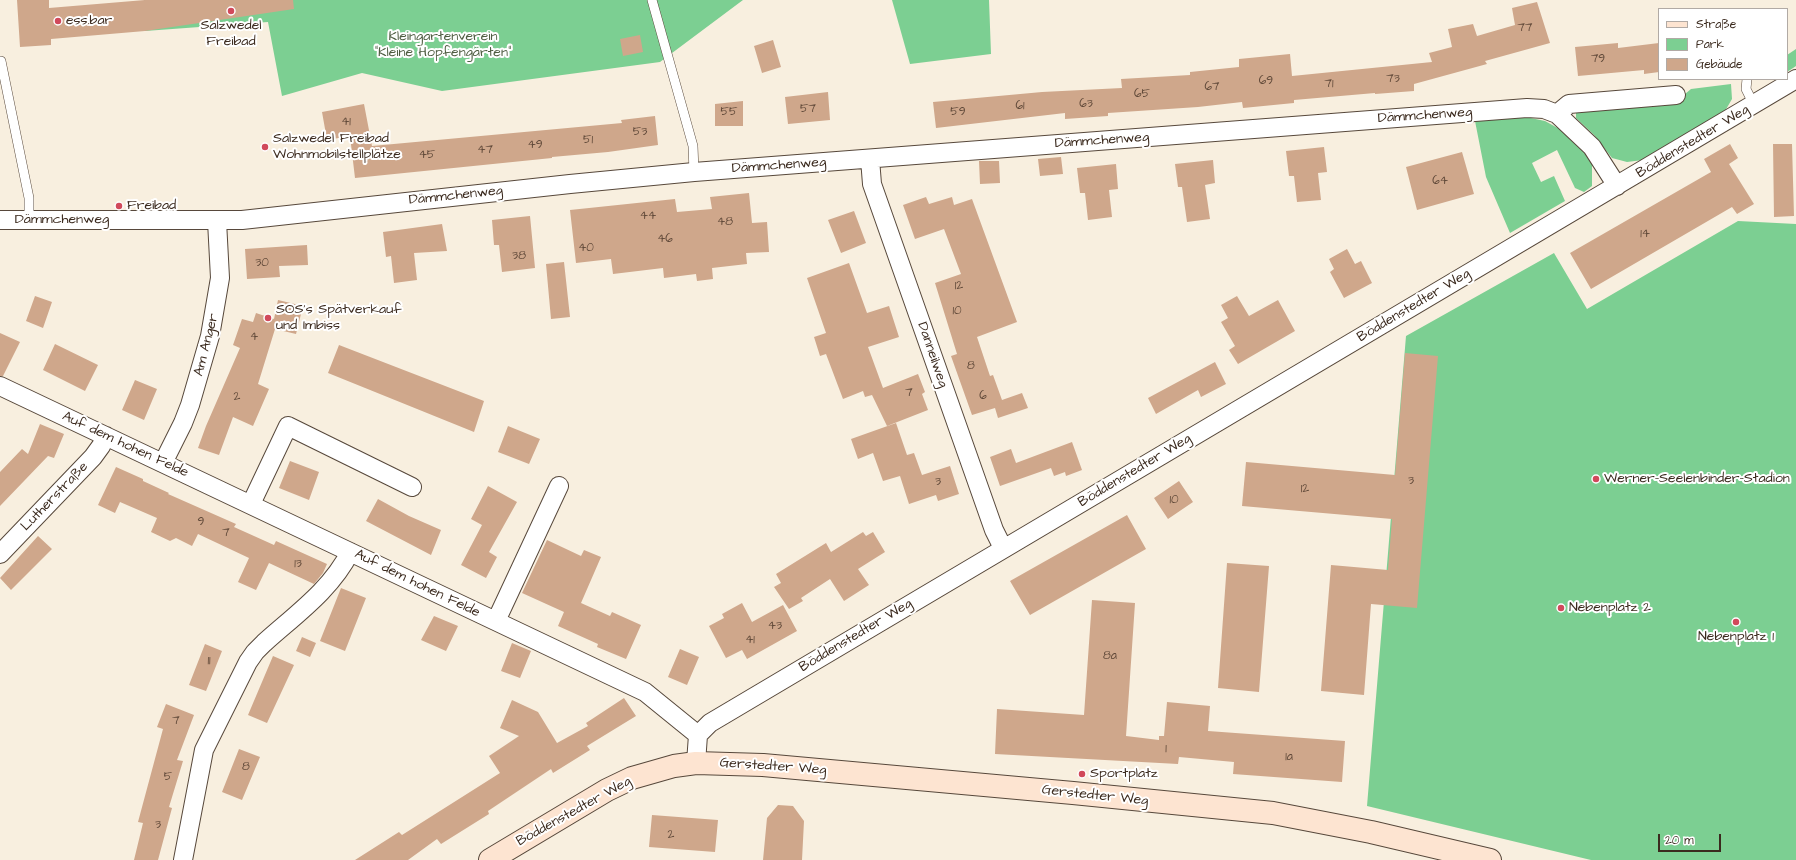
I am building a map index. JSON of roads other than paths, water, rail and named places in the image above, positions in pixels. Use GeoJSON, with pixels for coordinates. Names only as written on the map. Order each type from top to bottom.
{"type":"FeatureCollection","features":[{"type":"Feature","properties":{"kind":"street","name":"Böddenstedter Weg"},"geometry":{"type":"LineString","coordinates":[[698,735],[710,723],[733,709],[1003,548],[1754,106],[1796,79]]}},
{"type":"Feature","properties":{"kind":"street"},"geometry":{"type":"LineString","coordinates":[[1557,114],[1569,104],[1676,96]]}},
{"type":"Feature","properties":{"kind":"street","name":"Dämmchenweg"},"geometry":{"type":"LineString","coordinates":[[0,220],[217,221],[284,216],[562,184],[694,172],[1504,110],[1544,109],[1557,114],[1592,146],[1617,186]]}},
{"type":"Feature","properties":{"kind":"street","name":"Danneilweg"},"geometry":{"type":"LineString","coordinates":[[870,159],[872,184],[994,530],[1003,548]]}},
{"type":"Feature","properties":{"kind":"street","name":"Am Anger"},"geometry":{"type":"LineString","coordinates":[[163,463],[183,423],[210,336],[220,278],[217,221]]}},
{"type":"Feature","properties":{"kind":"street","name":"Auf dem hohen Felde"},"geometry":{"type":"LineString","coordinates":[[0,386],[646,692],[698,735]]}},
{"type":"Feature","properties":{"kind":"street"},"geometry":{"type":"LineString","coordinates":[[251,504],[288,426],[412,486]]}},
{"type":"Feature","properties":{"kind":"street","name":"Lutherstraße"},"geometry":{"type":"LineString","coordinates":[[0,554],[93,457],[106,436]]}},
{"type":"Feature","properties":{"kind":"street","name":"Auf dem hohen Felde"},"geometry":{"type":"LineString","coordinates":[[496,622],[559,486]]}},
{"type":"Feature","properties":{"kind":"street"},"geometry":{"type":"LineString","coordinates":[[183,860],[204,750],[248,662],[264,643],[331,583],[342,568],[350,552]]}},
{"type":"Feature","properties":{"kind":"street"},"geometry":{"type":"LineString","coordinates":[[696,763],[698,735]]}},
{"type":"Feature","properties":{"kind":"street","name":"Böddenstedter Weg"},"geometry":{"type":"LineString","coordinates":[[490,860],[607,790],[632,778],[674,766],[696,763]]}},
{"type":"Feature","properties":{"kind":"street","name":"Gerstedter Weg"},"geometry":{"type":"LineString","coordinates":[[696,763],[786,767],[1273,813],[1371,832],[1490,860]]}},
{"type":"Feature","properties":{"kind":"lane"},"geometry":{"type":"LineString","coordinates":[[652,0],[693,146],[694,172]]}},
{"type":"Feature","properties":{"kind":"lane"},"geometry":{"type":"LineString","coordinates":[[1,61],[29,198],[29,220]]}},
{"type":"Feature","properties":{"kind":"lane"},"geometry":{"type":"LineString","coordinates":[[1747,80],[1746,89],[1754,106]]}},
{"type":"Feature","properties":{"kind":"place","name":"Salzwedel Freibad"},"geometry":{"type":"Point","coordinates":[231,11]}},
{"type":"Feature","properties":{"kind":"place","name":"ess.bar"},"geometry":{"type":"Point","coordinates":[58,21]}},
{"type":"Feature","properties":{"kind":"place","name":"Salzwedel Freibad Wohnmobilstellplätze"},"geometry":{"type":"Point","coordinates":[265,147]}},
{"type":"Feature","properties":{"kind":"place","name":"Freibad"},"geometry":{"type":"Point","coordinates":[119,206]}},
{"type":"Feature","properties":{"kind":"place","name":"SOS's Spätverkauf und Imbiss"},"geometry":{"type":"Point","coordinates":[268,318]}},
{"type":"Feature","properties":{"kind":"place","name":"Werner-Seelenbinder-Stadion"},"geometry":{"type":"Point","coordinates":[1596,479]}},
{"type":"Feature","properties":{"kind":"place","name":"Nebenplatz 2"},"geometry":{"type":"Point","coordinates":[1561,608]}},
{"type":"Feature","properties":{"kind":"place","name":"Nebenplatz 1"},"geometry":{"type":"Point","coordinates":[1736,622]}},
{"type":"Feature","properties":{"kind":"place","name":"Sportplatz"},"geometry":{"type":"Point","coordinates":[1082,774]}},
{"type":"Feature","properties":{"kind":"park label","name":"Kleingartenverein \"Kleine Hopfengärten\""},"geometry":{"type":"Point","coordinates":[443,46]}}]}
